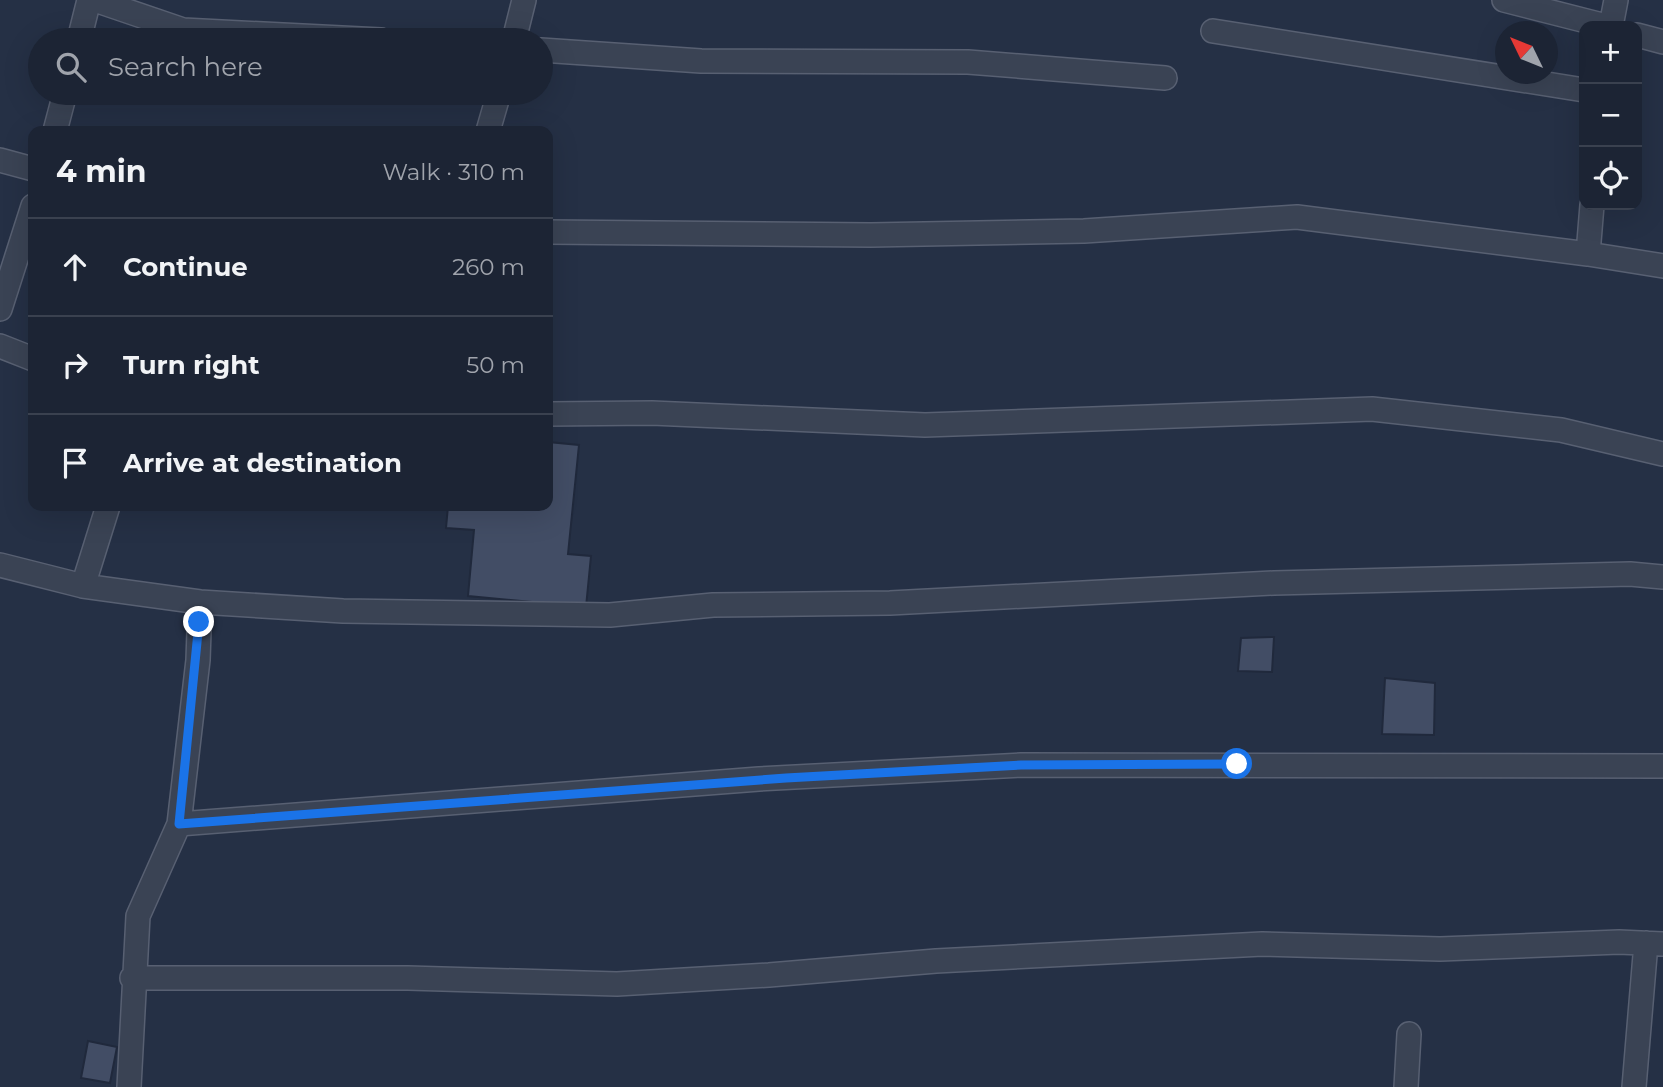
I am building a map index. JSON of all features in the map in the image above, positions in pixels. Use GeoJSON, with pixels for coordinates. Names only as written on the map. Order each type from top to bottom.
{"type":"FeatureCollection","features":[{"type":"Feature","properties":{"kind":"street"},"geometry":{"type":"LineString","coordinates":[[82,28],[89,0]]}},
{"type":"Feature","properties":{"kind":"street"},"geometry":{"type":"LineString","coordinates":[[95,0],[177,28]]}},
{"type":"Feature","properties":{"kind":"street"},"geometry":{"type":"LineString","coordinates":[[517,28],[524,0]]}},
{"type":"Feature","properties":{"kind":"street"},"geometry":{"type":"LineString","coordinates":[[1504,0],[1589,21]]}},
{"type":"Feature","properties":{"kind":"street"},"geometry":{"type":"LineString","coordinates":[[1610,21],[1616,0]]}},
{"type":"Feature","properties":{"kind":"street"},"geometry":{"type":"LineString","coordinates":[[1213,31],[1579,89]]}},
{"type":"Feature","properties":{"kind":"street"},"geometry":{"type":"LineString","coordinates":[[1642,36],[1663,42]]}},
{"type":"Feature","properties":{"kind":"street"},"geometry":{"type":"LineString","coordinates":[[553,51],[702,61],[968,62],[1165,78]]}},
{"type":"Feature","properties":{"kind":"street"},"geometry":{"type":"LineString","coordinates":[[56,126],[62,105]]}},
{"type":"Feature","properties":{"kind":"street"},"geometry":{"type":"LineString","coordinates":[[489,126],[496,105]]}},
{"type":"Feature","properties":{"kind":"street"},"geometry":{"type":"LineString","coordinates":[[0,160],[28,168]]}},
{"type":"Feature","properties":{"kind":"street"},"geometry":{"type":"LineString","coordinates":[[1588,254],[1592,210]]}},
{"type":"Feature","properties":{"kind":"street"},"geometry":{"type":"LineString","coordinates":[[553,232],[871,235],[1070,232],[1297,217],[1588,254],[1663,267]]}},
{"type":"Feature","properties":{"kind":"street"},"geometry":{"type":"LineString","coordinates":[[0,309],[28,222]]}},
{"type":"Feature","properties":{"kind":"street"},"geometry":{"type":"LineString","coordinates":[[0,346],[28,357]]}},
{"type":"Feature","properties":{"kind":"street"},"geometry":{"type":"LineString","coordinates":[[553,414],[652,413],[925,425],[1372,409],[1561,430],[1663,454]]}},
{"type":"Feature","properties":{"kind":"street"},"geometry":{"type":"LineString","coordinates":[[83,586],[106,511]]}},
{"type":"Feature","properties":{"kind":"street"},"geometry":{"type":"LineString","coordinates":[[0,565],[83,586],[200,602],[343,611],[610,615],[713,605],[890,603],[1274,583],[1630,574],[1663,577]]}},
{"type":"Feature","properties":{"kind":"street"},"geometry":{"type":"LineString","coordinates":[[129,1087],[132,978],[138,916],[179,824],[198,660],[200,602]]}},
{"type":"Feature","properties":{"kind":"street"},"geometry":{"type":"LineString","coordinates":[[179,824],[759,779],[1021,765],[1663,766]]}},
{"type":"Feature","properties":{"kind":"street"},"geometry":{"type":"LineString","coordinates":[[132,978],[408,978],[617,984],[936,961],[1262,944],[1440,948],[1654,944],[1634,1087]]}},
{"type":"Feature","properties":{"kind":"street"},"geometry":{"type":"LineString","coordinates":[[1406,1087],[1409,1034]]}},
{"type":"Feature","properties":{"kind":"building"},"geometry":{"type":"Polygon","coordinates":[[[553,442],[579,445],[568,554],[591,556],[586,607],[468,596],[474,530],[446,528],[448,511],[553,511],[553,442]]]}},
{"type":"Feature","properties":{"kind":"building"},"geometry":{"type":"Polygon","coordinates":[[[1274,637],[1272,672],[1238,671],[1241,638],[1274,637]]]}},
{"type":"Feature","properties":{"kind":"building"},"geometry":{"type":"Polygon","coordinates":[[[1385,678],[1435,683],[1434,735],[1382,734],[1385,678]]]}},
{"type":"Feature","properties":{"kind":"building"},"geometry":{"type":"Polygon","coordinates":[[[88,1041],[117,1047],[110,1083],[81,1078],[88,1041]]]}},
{"type":"Feature","properties":{"kind":"route"},"geometry":{"type":"LineString","coordinates":[[199,622],[198,660],[184,760],[179,824],[759,779],[1021,765],[1237,764]]}}]}
